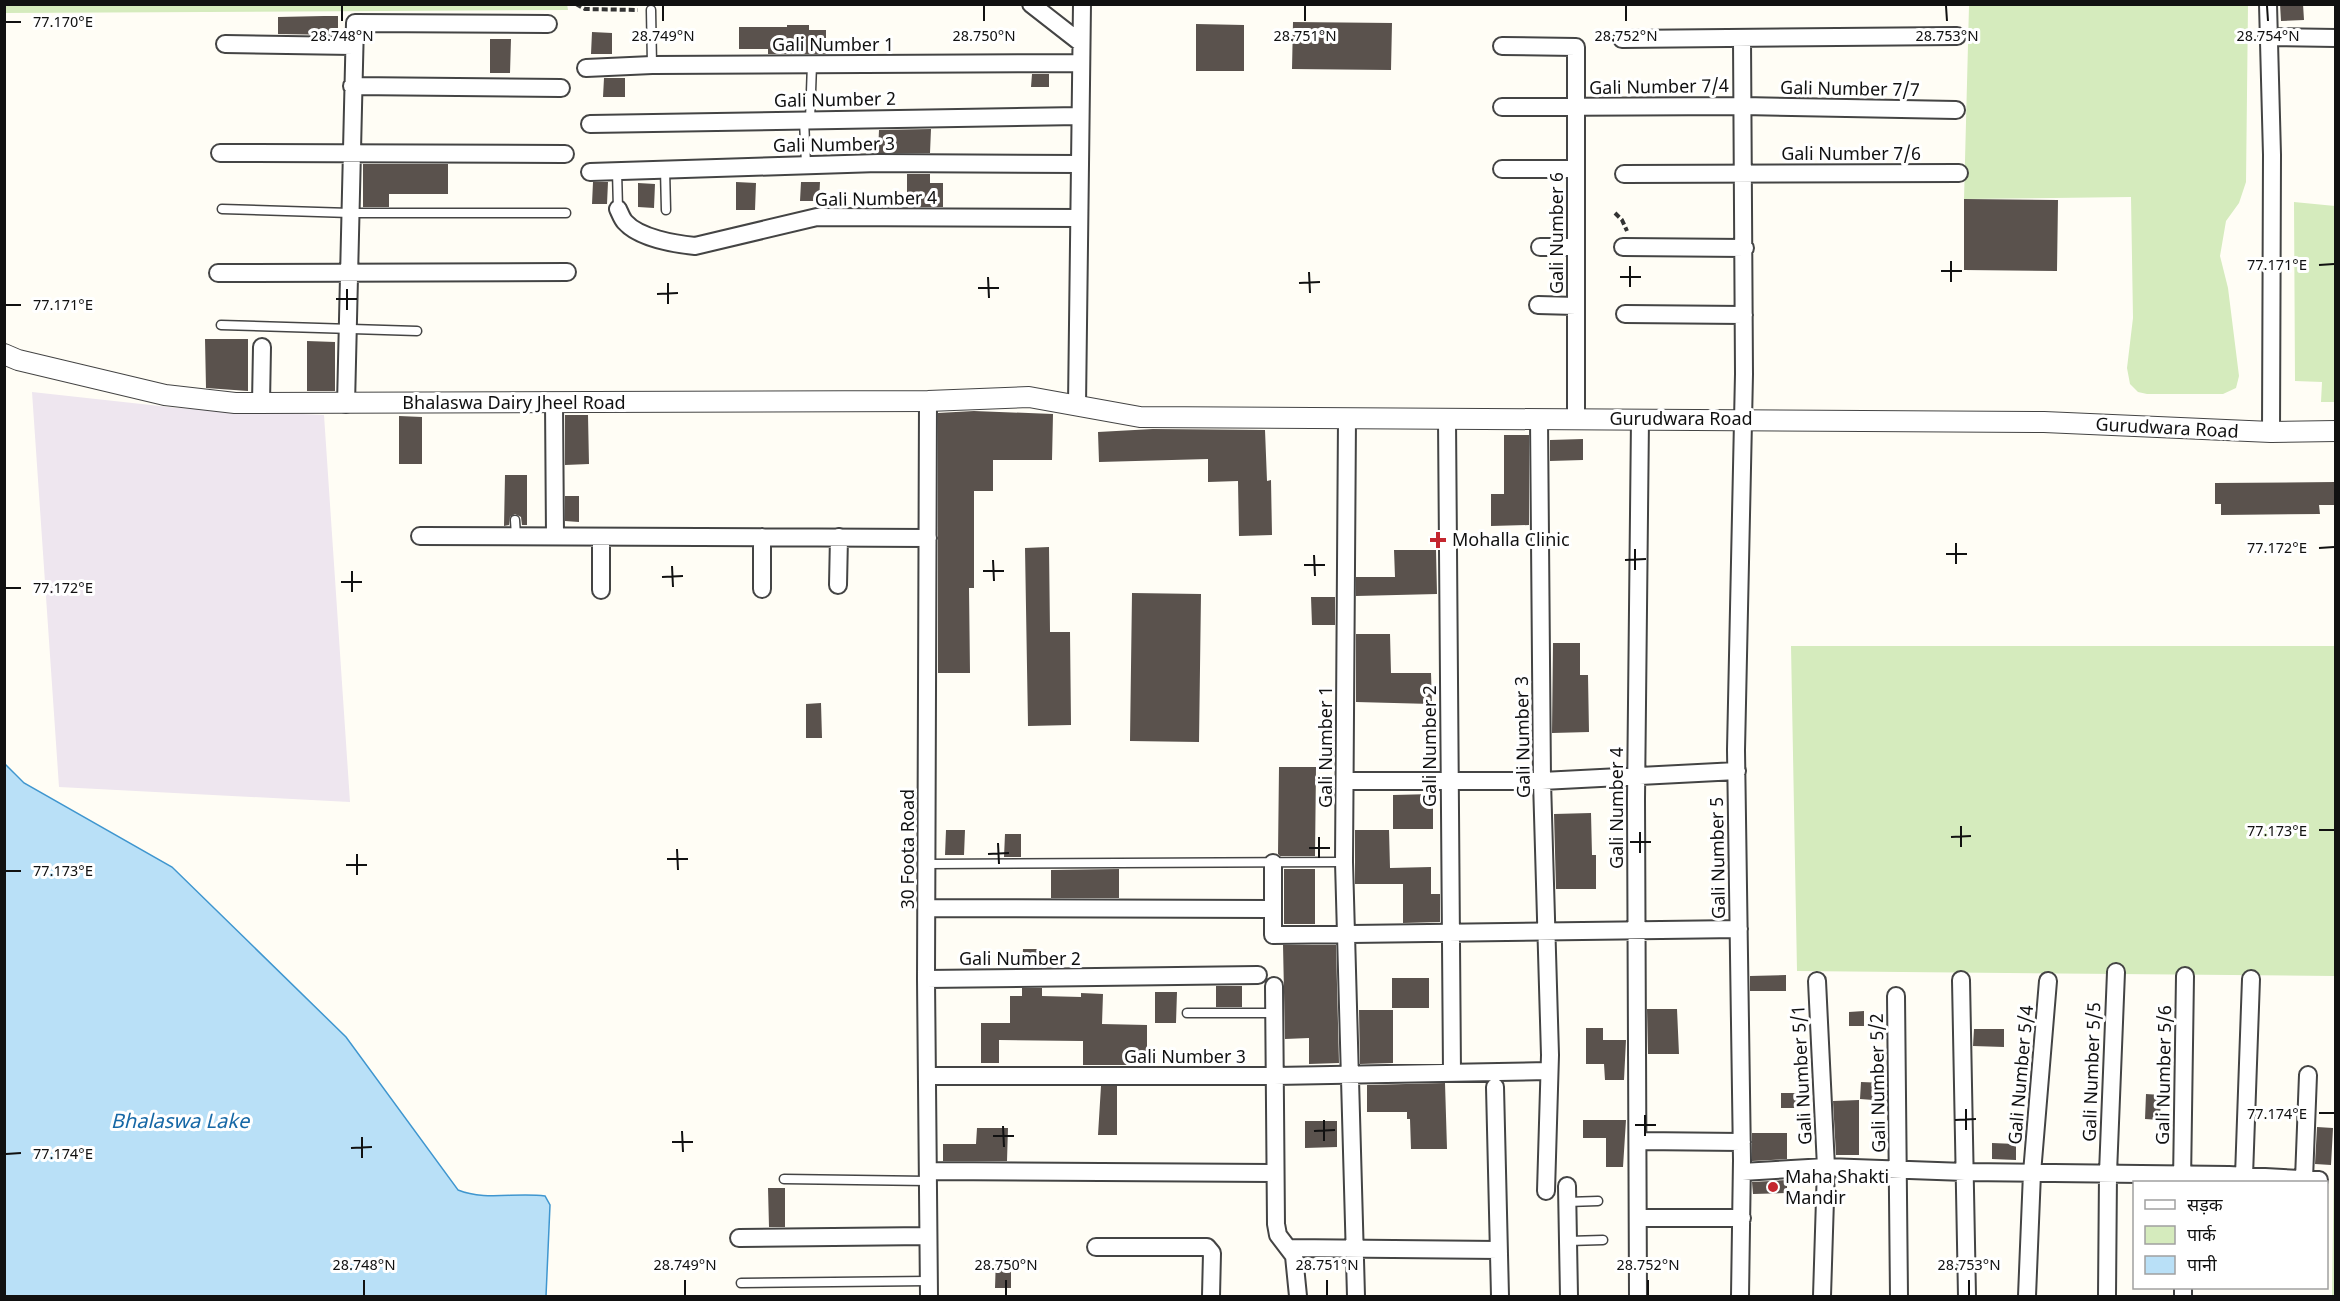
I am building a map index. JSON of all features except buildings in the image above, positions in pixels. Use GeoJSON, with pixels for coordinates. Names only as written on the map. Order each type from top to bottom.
{"type":"FeatureCollection","features":[{"type":"Feature","properties":{"kind":"street"},"geometry":{"type":"LineString","coordinates":[[1030,4],[1081,43]]}},
{"type":"Feature","properties":{"kind":"street"},"geometry":{"type":"LineString","coordinates":[[1077,405],[1082,4]]}},
{"type":"Feature","properties":{"kind":"street"},"geometry":{"type":"LineString","coordinates":[[2268,4],[2267,37],[2272,155],[2271,432]]}},
{"type":"Feature","properties":{"kind":"street"},"geometry":{"type":"LineString","coordinates":[[345,404],[350,273],[351,86],[355,23],[548,24]]}},
{"type":"Feature","properties":{"kind":"street"},"geometry":{"type":"LineString","coordinates":[[1622,39],[1957,36]]}},
{"type":"Feature","properties":{"kind":"street"},"geometry":{"type":"LineString","coordinates":[[2267,37],[2336,38]]}},
{"type":"Feature","properties":{"kind":"street","name":"Gali Number 5"},"geometry":{"type":"LineString","coordinates":[[1740,1296],[1742,1142],[1737,771],[1745,248],[1742,39]]}},
{"type":"Feature","properties":{"kind":"street"},"geometry":{"type":"LineString","coordinates":[[225,44],[353,46]]}},
{"type":"Feature","properties":{"kind":"street","name":"Gali Number 6"},"geometry":{"type":"LineString","coordinates":[[1502,46],[1576,47],[1576,419]]}},
{"type":"Feature","properties":{"kind":"street","name":"Gali Number 1"},"geometry":{"type":"LineString","coordinates":[[586,68],[652,65],[1080,63]]}},
{"type":"Feature","properties":{"kind":"street"},"geometry":{"type":"LineString","coordinates":[[351,86],[561,88]]}},
{"type":"Feature","properties":{"kind":"street","name":"Gali Number 7/4"},"geometry":{"type":"LineString","coordinates":[[1502,107],[1743,106]]}},
{"type":"Feature","properties":{"kind":"street","name":"Gali Number 7/7"},"geometry":{"type":"LineString","coordinates":[[1743,106],[1956,110]]}},
{"type":"Feature","properties":{"kind":"street","name":"Gali Number 2"},"geometry":{"type":"LineString","coordinates":[[590,124],[1080,116]]}},
{"type":"Feature","properties":{"kind":"street"},"geometry":{"type":"LineString","coordinates":[[220,153],[565,154]]}},
{"type":"Feature","properties":{"kind":"street","name":"Gali Number 3"},"geometry":{"type":"LineString","coordinates":[[590,172],[806,164],[1080,164]]}},
{"type":"Feature","properties":{"kind":"street"},"geometry":{"type":"LineString","coordinates":[[1502,169],[1576,169]]}},
{"type":"Feature","properties":{"kind":"street","name":"Gali Number 7/6"},"geometry":{"type":"LineString","coordinates":[[1624,174],[1959,173]]}},
{"type":"Feature","properties":{"kind":"street","name":"Gali Number 4"},"geometry":{"type":"LineString","coordinates":[[618,209],[626,223],[643,234],[680,245],[695,246],[817,218],[1079,218]]}},
{"type":"Feature","properties":{"kind":"street"},"geometry":{"type":"LineString","coordinates":[[1540,247],[1576,247]]}},
{"type":"Feature","properties":{"kind":"street"},"geometry":{"type":"LineString","coordinates":[[1623,247],[1745,248]]}},
{"type":"Feature","properties":{"kind":"street"},"geometry":{"type":"LineString","coordinates":[[218,273],[567,272]]}},
{"type":"Feature","properties":{"kind":"street"},"geometry":{"type":"LineString","coordinates":[[1538,305],[1576,306]]}},
{"type":"Feature","properties":{"kind":"street"},"geometry":{"type":"LineString","coordinates":[[1626,315],[1744,315]]}},
{"type":"Feature","properties":{"kind":"street"},"geometry":{"type":"LineString","coordinates":[[261,403],[262,347]]}},
{"type":"Feature","properties":{"kind":"street","name":"Bhalaswa Dairy Jheel Road"},"geometry":{"type":"LineString","coordinates":[[4,354],[18,360],[165,395],[261,403],[928,401],[1029,397]]}},
{"type":"Feature","properties":{"kind":"street","name":"Gurudwara Road"},"geometry":{"type":"LineString","coordinates":[[1029,397],[1140,417],[2044,422],[2271,432],[2336,431]]}},
{"type":"Feature","properties":{"kind":"street","name":"30 Foota Road"},"geometry":{"type":"LineString","coordinates":[[928,401],[926,979],[928,1289]]}},
{"type":"Feature","properties":{"kind":"street"},"geometry":{"type":"LineString","coordinates":[[554,402],[555,536]]}},
{"type":"Feature","properties":{"kind":"street","name":"Gali Number 1"},"geometry":{"type":"LineString","coordinates":[[1347,418],[1344,862],[1348,1075],[1356,1296]]}},
{"type":"Feature","properties":{"kind":"street","name":"Gali Number 2"},"geometry":{"type":"LineString","coordinates":[[1447,418],[1452,1073]]}},
{"type":"Feature","properties":{"kind":"street","name":"Gali Number 3"},"geometry":{"type":"LineString","coordinates":[[928,1076],[1275,1076],[1452,1073],[1550,1063],[1542,781],[1539,419]]}},
{"type":"Feature","properties":{"kind":"street","name":"Gali Number 4"},"geometry":{"type":"LineString","coordinates":[[1638,1296],[1636,776],[1640,419]]}},
{"type":"Feature","properties":{"kind":"street"},"geometry":{"type":"LineString","coordinates":[[420,536],[516,528],[555,536],[928,538]]}},
{"type":"Feature","properties":{"kind":"street"},"geometry":{"type":"LineString","coordinates":[[601,537],[601,590]]}},
{"type":"Feature","properties":{"kind":"street"},"geometry":{"type":"LineString","coordinates":[[762,537],[762,589]]}},
{"type":"Feature","properties":{"kind":"street"},"geometry":{"type":"LineString","coordinates":[[838,585],[839,537]]}},
{"type":"Feature","properties":{"kind":"street"},"geometry":{"type":"LineString","coordinates":[[1345,781],[1542,781],[1737,771]]}},
{"type":"Feature","properties":{"kind":"street"},"geometry":{"type":"LineString","coordinates":[[1273,862],[1273,935],[1739,929]]}},
{"type":"Feature","properties":{"kind":"street"},"geometry":{"type":"LineString","coordinates":[[928,908],[1272,909]]}},
{"type":"Feature","properties":{"kind":"street","name":"Gali Number 5/5"},"geometry":{"type":"LineString","coordinates":[[2107,1296],[2108,1173],[2116,972]]}},
{"type":"Feature","properties":{"kind":"street","name":"Gali Number 2"},"geometry":{"type":"LineString","coordinates":[[926,979],[1258,975]]}},
{"type":"Feature","properties":{"kind":"street","name":"Gali Number 5/6"},"geometry":{"type":"LineString","coordinates":[[2182,1178],[2185,976]]}},
{"type":"Feature","properties":{"kind":"street"},"geometry":{"type":"LineString","coordinates":[[2244,1176],[2251,979]]}},
{"type":"Feature","properties":{"kind":"street"},"geometry":{"type":"LineString","coordinates":[[1961,980],[1967,1296]]}},
{"type":"Feature","properties":{"kind":"street","name":"Gali Number 5/1"},"geometry":{"type":"LineString","coordinates":[[1818,981],[1826,1167],[1822,1296]]}},
{"type":"Feature","properties":{"kind":"street","name":"Gali Number 5/4"},"geometry":{"type":"LineString","coordinates":[[2027,1296],[2032,1173],[2048,981]]}},
{"type":"Feature","properties":{"kind":"street"},"geometry":{"type":"LineString","coordinates":[[1274,986],[1276,1224],[1278,1235],[1297,1265],[1298,1296]]}},
{"type":"Feature","properties":{"kind":"street","name":"Gali Number 5/2"},"geometry":{"type":"LineString","coordinates":[[1896,996],[1899,1296]]}},
{"type":"Feature","properties":{"kind":"street"},"geometry":{"type":"LineString","coordinates":[[1546,1191],[1550,1063]]}},
{"type":"Feature","properties":{"kind":"street"},"geometry":{"type":"LineString","coordinates":[[1742,1172],[1826,1167],[1965,1172],[2108,1173],[2182,1178],[2244,1176],[2312,1179],[2308,1075]]}},
{"type":"Feature","properties":{"kind":"street"},"geometry":{"type":"LineString","coordinates":[[1495,1087],[1500,1296]]}},
{"type":"Feature","properties":{"kind":"street"},"geometry":{"type":"LineString","coordinates":[[1638,1141],[1742,1142]]}},
{"type":"Feature","properties":{"kind":"street"},"geometry":{"type":"LineString","coordinates":[[929,1176],[1274,1173]]}},
{"type":"Feature","properties":{"kind":"street"},"geometry":{"type":"LineString","coordinates":[[1567,1194],[1569,1296]]}},
{"type":"Feature","properties":{"kind":"street"},"geometry":{"type":"LineString","coordinates":[[1638,1218],[1742,1218]]}},
{"type":"Feature","properties":{"kind":"street"},"geometry":{"type":"LineString","coordinates":[[739,1238],[928,1236]]}},
{"type":"Feature","properties":{"kind":"street"},"geometry":{"type":"LineString","coordinates":[[1096,1247],[1207,1247],[1212,1252],[1211,1296]]}},
{"type":"Feature","properties":{"kind":"street"},"geometry":{"type":"LineString","coordinates":[[1288,1248],[1499,1250]]}},
{"type":"Feature","properties":{"kind":"lane"},"geometry":{"type":"LineString","coordinates":[[651,10],[652,65]]}},
{"type":"Feature","properties":{"kind":"lane"},"geometry":{"type":"LineString","coordinates":[[806,164],[812,64]]}},
{"type":"Feature","properties":{"kind":"lane"},"geometry":{"type":"LineString","coordinates":[[665,169],[666,210]]}},
{"type":"Feature","properties":{"kind":"lane"},"geometry":{"type":"LineString","coordinates":[[617,171],[618,209]]}},
{"type":"Feature","properties":{"kind":"lane"},"geometry":{"type":"LineString","coordinates":[[222,209],[350,213],[566,213]]}},
{"type":"Feature","properties":{"kind":"lane"},"geometry":{"type":"LineString","coordinates":[[220,325],[417,331]]}},
{"type":"Feature","properties":{"kind":"lane"},"geometry":{"type":"LineString","coordinates":[[927,864],[1344,862]]}},
{"type":"Feature","properties":{"kind":"lane"},"geometry":{"type":"LineString","coordinates":[[1187,1013],[1274,1013]]}},
{"type":"Feature","properties":{"kind":"lane"},"geometry":{"type":"LineString","coordinates":[[784,1179],[929,1176]]}},
{"type":"Feature","properties":{"kind":"lane"},"geometry":{"type":"LineString","coordinates":[[1567,1194],[1598,1201]]}},
{"type":"Feature","properties":{"kind":"lane"},"geometry":{"type":"LineString","coordinates":[[1568,1241],[1603,1240]]}},
{"type":"Feature","properties":{"kind":"lane"},"geometry":{"type":"LineString","coordinates":[[741,1282],[928,1289]]}},
{"type":"Feature","properties":{"kind":"path"},"geometry":{"type":"LineString","coordinates":[[576,4],[585,9],[651,10]]}},
{"type":"Feature","properties":{"kind":"shaded area"},"geometry":{"type":"Polygon","coordinates":[[[32,392],[178,408],[324,415],[350,802],[59,787],[32,392]]]}},
{"type":"Feature","properties":{"kind":"green space"},"geometry":{"type":"Polygon","coordinates":[[[5,4],[567,4],[568,10],[4,13],[5,4]]]}},
{"type":"Feature","properties":{"kind":"green space"},"geometry":{"type":"Polygon","coordinates":[[[1899,5],[2248,5],[2246,182],[2239,203],[2226,221],[2220,256],[2228,288],[2239,376],[2236,388],[2223,394],[2147,394],[2138,392],[2130,384],[2127,368],[2133,318],[2131,197],[1964,199],[1969,6],[1899,5]]]}},
{"type":"Feature","properties":{"kind":"green space"},"geometry":{"type":"Polygon","coordinates":[[[2294,202],[2335,206],[2335,402],[2321,402],[2322,382],[2295,381],[2294,202]]]}},
{"type":"Feature","properties":{"kind":"green space"},"geometry":{"type":"Polygon","coordinates":[[[1791,646],[2335,646],[2335,976],[1797,971],[1791,646]]]}},
{"type":"Feature","properties":{"kind":"green space"},"geometry":{"type":"Polygon","coordinates":[[[2335,1091],[2336,1296],[2332,1296],[2335,1091]]]}},
{"type":"Feature","properties":{"kind":"water","name":"Bhalaswa Lake"},"geometry":{"type":"Polygon","coordinates":[[[4,763],[24,783],[172,867],[346,1037],[458,1190],[490,1196],[545,1196],[550,1205],[546,1296],[5,1296],[4,763]]]}},
{"type":"Feature","properties":{"kind":"place","name":"Mohalla Clinic"},"geometry":{"type":"Point","coordinates":[1438,540]}},
{"type":"Feature","properties":{"kind":"place","name":"Maha Shakti Mandir"},"geometry":{"type":"Point","coordinates":[1773,1187]}}]}
